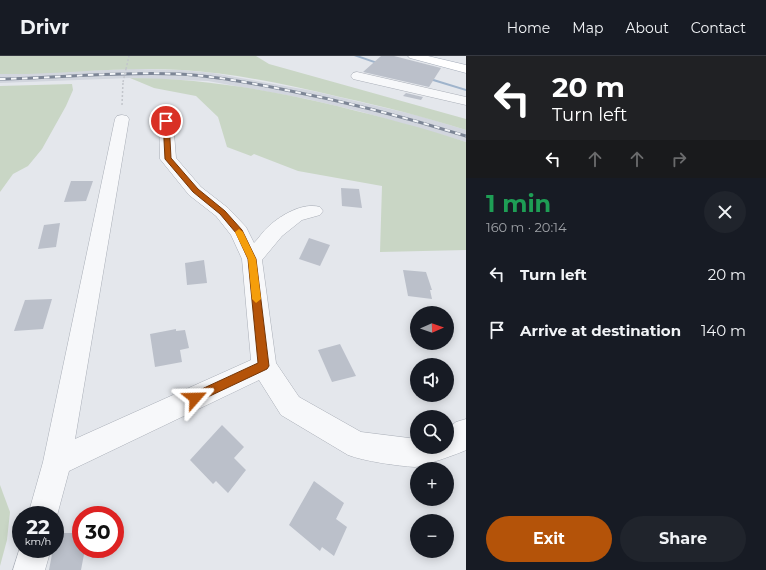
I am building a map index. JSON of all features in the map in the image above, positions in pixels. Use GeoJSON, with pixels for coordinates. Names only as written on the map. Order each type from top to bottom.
{"type":"FeatureCollection","features":[{"type":"Feature","properties":{"kind":"main road"},"geometry":{"type":"LineString","coordinates":[[414,56],[466,69]]}},
{"type":"Feature","properties":{"kind":"street"},"geometry":{"type":"LineString","coordinates":[[357,76],[466,100]]}},
{"type":"Feature","properties":{"kind":"street"},"geometry":{"type":"LineString","coordinates":[[45,506],[57,462],[122,110]]}},
{"type":"Feature","properties":{"kind":"street"},"geometry":{"type":"LineString","coordinates":[[166,121],[168,159],[195,191],[222,212],[239,232],[252,259],[264,366],[290,406],[358,445],[410,453]]}},
{"type":"Feature","properties":{"kind":"street"},"geometry":{"type":"LineString","coordinates":[[252,259],[275,231],[296,216],[314,211]]}},
{"type":"Feature","properties":{"kind":"street"},"geometry":{"type":"LineString","coordinates":[[57,462],[264,366]]}},
{"type":"Feature","properties":{"kind":"street"},"geometry":{"type":"LineString","coordinates":[[454,441],[466,432]]}},
{"type":"Feature","properties":{"kind":"street"},"geometry":{"type":"LineString","coordinates":[[29,570],[32,558]]}},
{"type":"Feature","properties":{"kind":"path"},"geometry":{"type":"LineString","coordinates":[[122,110],[123,82],[129,56]]}},
{"type":"Feature","properties":{"kind":"shaded area"},"geometry":{"type":"Polygon","coordinates":[[[132,69],[182,70],[213,73],[313,91],[420,116],[466,130],[466,142],[362,112],[307,99],[208,81],[130,78],[0,83],[0,74],[132,69]]]}},
{"type":"Feature","properties":{"kind":"green space"},"geometry":{"type":"Polygon","coordinates":[[[0,56],[256,56],[269,64],[466,119],[466,130],[356,100],[281,84],[222,74],[182,70],[136,69],[0,74],[0,56]]]}},
{"type":"Feature","properties":{"kind":"green space"},"geometry":{"type":"Polygon","coordinates":[[[130,78],[183,80],[260,90],[337,106],[466,142],[466,250],[380,252],[382,186],[298,171],[254,154],[251,156],[227,147],[218,117],[196,96],[154,88],[130,78]]]}},
{"type":"Feature","properties":{"kind":"green space"},"geometry":{"type":"Polygon","coordinates":[[[72,84],[73,90],[66,106],[42,149],[28,166],[13,174],[0,192],[0,86],[72,84]]]}},
{"type":"Feature","properties":{"kind":"green space"},"geometry":{"type":"Polygon","coordinates":[[[0,485],[10,512],[7,540],[0,566],[0,485]]]}},
{"type":"Feature","properties":{"kind":"building"},"geometry":{"type":"Polygon","coordinates":[[[381,56],[394,56],[441,68],[429,87],[363,72],[381,56]]]}},
{"type":"Feature","properties":{"kind":"building"},"geometry":{"type":"Polygon","coordinates":[[[406,93],[423,97],[421,100],[403,96],[406,93]]]}},
{"type":"Feature","properties":{"kind":"building"},"geometry":{"type":"Polygon","coordinates":[[[71,181],[93,181],[86,201],[64,202],[71,181]]]}},
{"type":"Feature","properties":{"kind":"building"},"geometry":{"type":"Polygon","coordinates":[[[341,188],[359,189],[362,208],[342,206],[341,188]]]}},
{"type":"Feature","properties":{"kind":"building"},"geometry":{"type":"Polygon","coordinates":[[[60,223],[56,247],[38,249],[44,225],[60,223]]]}},
{"type":"Feature","properties":{"kind":"building"},"geometry":{"type":"Polygon","coordinates":[[[309,238],[330,245],[320,266],[299,259],[309,238]]]}},
{"type":"Feature","properties":{"kind":"building"},"geometry":{"type":"Polygon","coordinates":[[[204,260],[207,283],[187,285],[185,263],[204,260]]]}},
{"type":"Feature","properties":{"kind":"building"},"geometry":{"type":"Polygon","coordinates":[[[403,270],[426,272],[432,290],[430,290],[432,299],[408,296],[403,270]]]}},
{"type":"Feature","properties":{"kind":"building"},"geometry":{"type":"Polygon","coordinates":[[[52,299],[43,329],[14,331],[25,300],[52,299]]]}},
{"type":"Feature","properties":{"kind":"building"},"geometry":{"type":"Polygon","coordinates":[[[176,329],[176,331],[185,330],[189,348],[180,350],[182,362],[155,367],[150,334],[176,329]]]}},
{"type":"Feature","properties":{"kind":"building"},"geometry":{"type":"Polygon","coordinates":[[[340,344],[356,376],[332,382],[318,350],[340,344]]]}},
{"type":"Feature","properties":{"kind":"building"},"geometry":{"type":"Polygon","coordinates":[[[222,425],[244,447],[234,458],[246,470],[228,493],[216,481],[213,484],[190,460],[222,425]]]}},
{"type":"Feature","properties":{"kind":"building"},"geometry":{"type":"Polygon","coordinates":[[[314,481],[344,503],[336,519],[347,527],[334,556],[322,547],[320,551],[289,525],[314,481]]]}},
{"type":"Feature","properties":{"kind":"building"},"geometry":{"type":"Polygon","coordinates":[[[64,533],[72,533],[72,558],[83,558],[81,570],[49,570],[51,558],[64,558],[64,533]]]}},
{"type":"Feature","properties":{"kind":"waterway"},"geometry":{"type":"LineString","coordinates":[[356,56],[384,65]]}},
{"type":"Feature","properties":{"kind":"waterway"},"geometry":{"type":"LineString","coordinates":[[424,77],[466,90]]}},
{"type":"Feature","properties":{"kind":"railway"},"geometry":{"type":"LineString","coordinates":[[0,79],[134,73],[204,76],[256,84],[351,104],[466,136]]}},
{"type":"Feature","properties":{"kind":"slow traffic"},"geometry":{"type":"LineString","coordinates":[[239,232],[252,259],[256,299]]}},
{"type":"Feature","properties":{"kind":"route"},"geometry":{"type":"LineString","coordinates":[[166,121],[168,159],[195,191],[222,212],[239,232],[252,259],[264,366],[195,398]]}}]}
